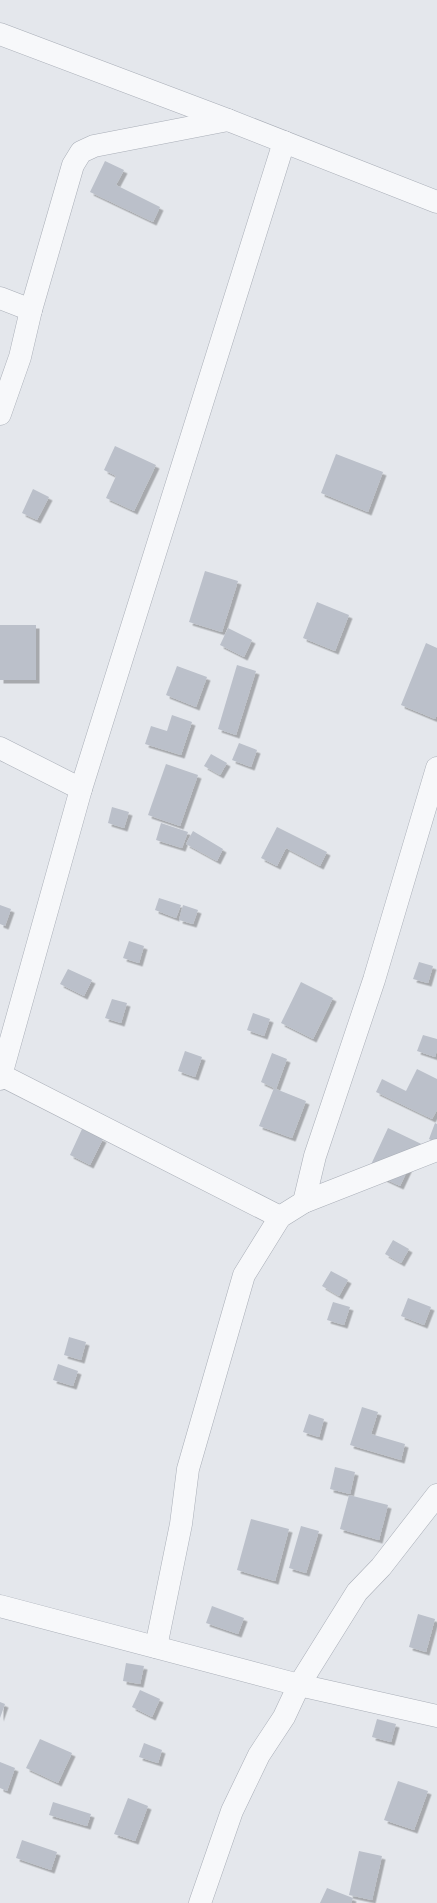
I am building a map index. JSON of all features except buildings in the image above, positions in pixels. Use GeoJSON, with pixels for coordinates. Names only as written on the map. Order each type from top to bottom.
{"type":"FeatureCollection","features":[{"type":"Feature","properties":{"kind":"street"},"geometry":{"type":"LineString","coordinates":[[0,34],[228,120],[437,202]]}},
{"type":"Feature","properties":{"kind":"street"},"geometry":{"type":"LineString","coordinates":[[0,414],[20,356],[31,310],[73,165],[81,152],[94,146],[228,120]]}},
{"type":"Feature","properties":{"kind":"street"},"geometry":{"type":"LineString","coordinates":[[280,1217],[1,1077],[6,1028],[284,142]]}},
{"type":"Feature","properties":{"kind":"street"},"geometry":{"type":"LineString","coordinates":[[0,298],[31,310]]}},
{"type":"Feature","properties":{"kind":"street"},"geometry":{"type":"LineString","coordinates":[[0,748],[80,789]]}},
{"type":"Feature","properties":{"kind":"street"},"geometry":{"type":"LineString","coordinates":[[304,1202],[315,1156],[374,980],[437,768]]}},
{"type":"Feature","properties":{"kind":"street"},"geometry":{"type":"LineString","coordinates":[[156,1647],[182,1524],[188,1470],[244,1275],[280,1217],[304,1202],[437,1150]]}},
{"type":"Feature","properties":{"kind":"street"},"geometry":{"type":"LineString","coordinates":[[200,1903],[232,1811],[259,1755],[284,1717],[298,1685],[357,1592],[381,1567],[437,1495]]}},
{"type":"Feature","properties":{"kind":"street"},"geometry":{"type":"LineString","coordinates":[[0,1606],[298,1685],[437,1716]]}}]}
